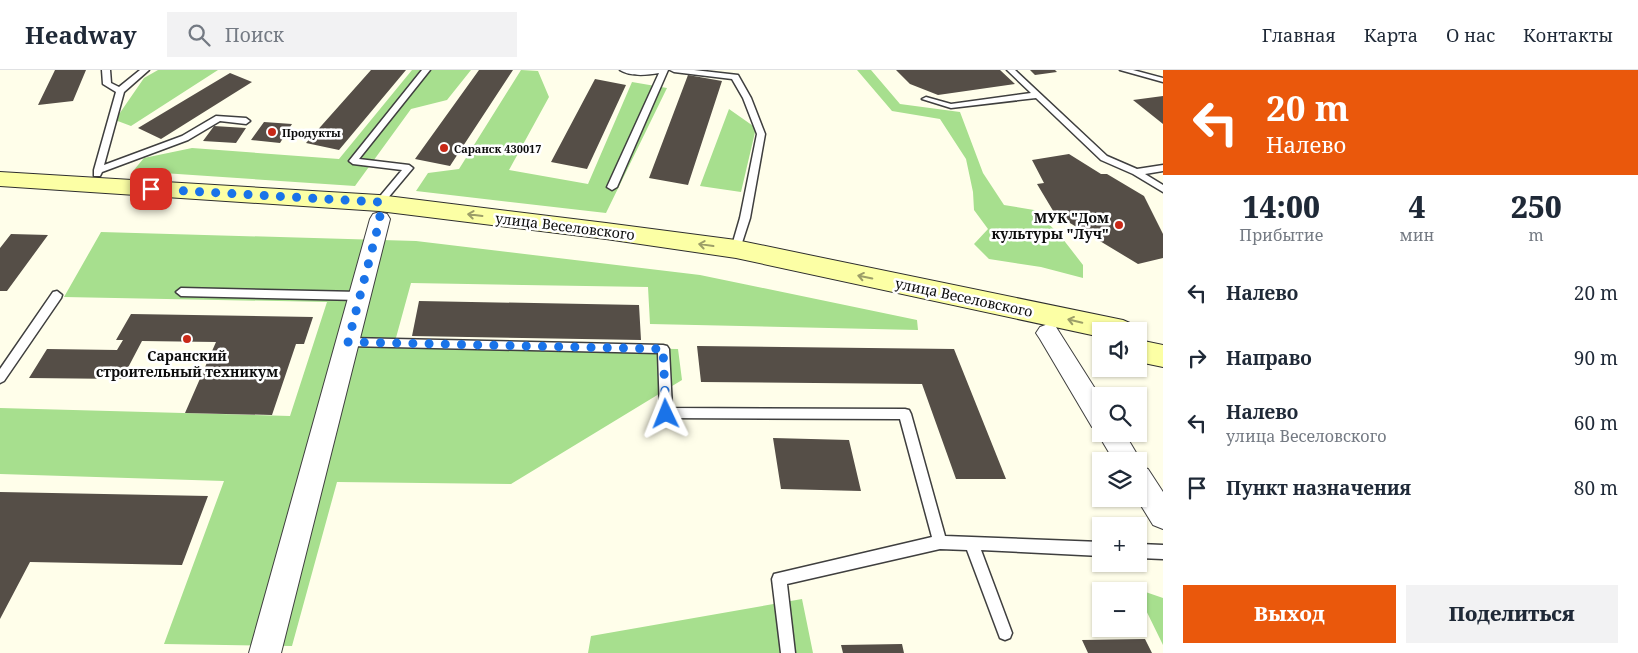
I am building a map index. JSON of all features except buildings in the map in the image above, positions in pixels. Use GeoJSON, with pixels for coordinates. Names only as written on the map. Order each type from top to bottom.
{"type":"FeatureCollection","features":[{"type":"Feature","properties":{"kind":"main road","name":"улица Веселовского"},"geometry":{"type":"LineString","coordinates":[[0,179],[96,178],[736,249],[1046,323],[1092,341]]}},
{"type":"Feature","properties":{"kind":"main road","name":"улица Веселовского"},"geometry":{"type":"LineString","coordinates":[[0,195],[380,211],[597,245],[1046,323],[1092,328]]}},
{"type":"Feature","properties":{"kind":"main road"},"geometry":{"type":"LineString","coordinates":[[1147,336],[1163,339]]}},
{"type":"Feature","properties":{"kind":"main road"},"geometry":{"type":"LineString","coordinates":[[1147,353],[1163,356]]}},
{"type":"Feature","properties":{"kind":"street"},"geometry":{"type":"LineString","coordinates":[[265,653],[360,296],[380,211]]}},
{"type":"Feature","properties":{"kind":"street"},"geometry":{"type":"LineString","coordinates":[[1046,323],[1092,402]]}},
{"type":"Feature","properties":{"kind":"street"},"geometry":{"type":"LineString","coordinates":[[1147,491],[1163,516]]}},
{"type":"Feature","properties":{"kind":"lane"},"geometry":{"type":"LineString","coordinates":[[106,70],[107,84],[120,92]]}},
{"type":"Feature","properties":{"kind":"lane"},"geometry":{"type":"LineString","coordinates":[[96,178],[120,92],[145,70]]}},
{"type":"Feature","properties":{"kind":"lane"},"geometry":{"type":"LineString","coordinates":[[380,211],[409,168],[353,161],[426,70]]}},
{"type":"Feature","properties":{"kind":"lane"},"geometry":{"type":"LineString","coordinates":[[624,70],[646,73],[660,70]]}},
{"type":"Feature","properties":{"kind":"lane"},"geometry":{"type":"LineString","coordinates":[[612,187],[664,70]]}},
{"type":"Feature","properties":{"kind":"lane"},"geometry":{"type":"LineString","coordinates":[[674,70],[735,77],[747,98],[761,134],[745,218],[736,249]]}},
{"type":"Feature","properties":{"kind":"lane"},"geometry":{"type":"LineString","coordinates":[[1011,70],[1104,158],[1136,172],[1163,189]]}},
{"type":"Feature","properties":{"kind":"lane"},"geometry":{"type":"LineString","coordinates":[[1124,70],[1163,80]]}},
{"type":"Feature","properties":{"kind":"lane"},"geometry":{"type":"LineString","coordinates":[[926,99],[951,106],[1037,95]]}},
{"type":"Feature","properties":{"kind":"lane"},"geometry":{"type":"LineString","coordinates":[[96,178],[186,138],[219,118],[246,121]]}},
{"type":"Feature","properties":{"kind":"lane"},"geometry":{"type":"LineString","coordinates":[[1136,172],[1163,168]]}},
{"type":"Feature","properties":{"kind":"lane"},"geometry":{"type":"LineString","coordinates":[[181,292],[360,296]]}},
{"type":"Feature","properties":{"kind":"lane"},"geometry":{"type":"LineString","coordinates":[[0,378],[57,295]]}},
{"type":"Feature","properties":{"kind":"lane"},"geometry":{"type":"LineString","coordinates":[[348,342],[663,349],[666,414],[905,414],[940,542]]}},
{"type":"Feature","properties":{"kind":"lane"},"geometry":{"type":"LineString","coordinates":[[788,653],[779,579],[940,542],[1092,549]]}},
{"type":"Feature","properties":{"kind":"lane"},"geometry":{"type":"LineString","coordinates":[[972,544],[1005,633]]}},
{"type":"Feature","properties":{"kind":"lane"},"geometry":{"type":"LineString","coordinates":[[1147,551],[1163,552]]}},
{"type":"Feature","properties":{"kind":"green space"},"geometry":{"type":"Polygon","coordinates":[[[158,70],[218,70],[131,126],[115,120],[144,78],[158,70]]]}},
{"type":"Feature","properties":{"kind":"green space"},"geometry":{"type":"Polygon","coordinates":[[[412,70],[471,70],[447,100],[411,109],[355,186],[133,171],[144,158],[192,148],[339,159],[412,70]]]}},
{"type":"Feature","properties":{"kind":"green space"},"geometry":{"type":"Polygon","coordinates":[[[521,70],[538,71],[549,97],[509,170],[588,184],[632,82],[667,88],[606,213],[416,191],[428,173],[459,169],[521,70]]]}},
{"type":"Feature","properties":{"kind":"green space"},"geometry":{"type":"Polygon","coordinates":[[[857,70],[871,70],[900,104],[960,112],[983,173],[1004,205],[1034,210],[1059,234],[1083,265],[1083,278],[1041,267],[989,259],[974,244],[988,229],[974,210],[973,192],[966,159],[940,119],[892,111],[857,70]]]}},
{"type":"Feature","properties":{"kind":"green space"},"geometry":{"type":"Polygon","coordinates":[[[729,109],[756,128],[741,192],[700,186],[729,109]]]}},
{"type":"Feature","properties":{"kind":"green space"},"geometry":{"type":"Polygon","coordinates":[[[101,232],[416,241],[700,275],[917,320],[918,330],[650,324],[648,287],[411,283],[394,345],[678,349],[682,380],[511,484],[337,482],[292,646],[164,644],[224,481],[0,474],[0,408],[290,416],[327,302],[64,297],[101,232]]]}},
{"type":"Feature","properties":{"kind":"green space"},"geometry":{"type":"Polygon","coordinates":[[[1147,592],[1163,598],[1163,645],[1147,612],[1147,592]]]}},
{"type":"Feature","properties":{"kind":"green space"},"geometry":{"type":"Polygon","coordinates":[[[802,599],[813,653],[588,653],[591,636],[802,599]]]}},
{"type":"Feature","properties":{"kind":"place","name":"Продукты"},"geometry":{"type":"Point","coordinates":[272,132]}},
{"type":"Feature","properties":{"kind":"place","name":"Саранск 430017"},"geometry":{"type":"Point","coordinates":[444,148]}},
{"type":"Feature","properties":{"kind":"place","name":"МУК \"Дом культуры \"Луч\""},"geometry":{"type":"Point","coordinates":[1119,225]}},
{"type":"Feature","properties":{"kind":"place","name":"Саранский строительный техникум"},"geometry":{"type":"Point","coordinates":[187,339]}},
{"type":"Feature","properties":{"kind":"route"},"geometry":{"type":"LineString","coordinates":[[151,189],[379,202],[380,219],[348,342],[663,349],[666,414]]}}]}
